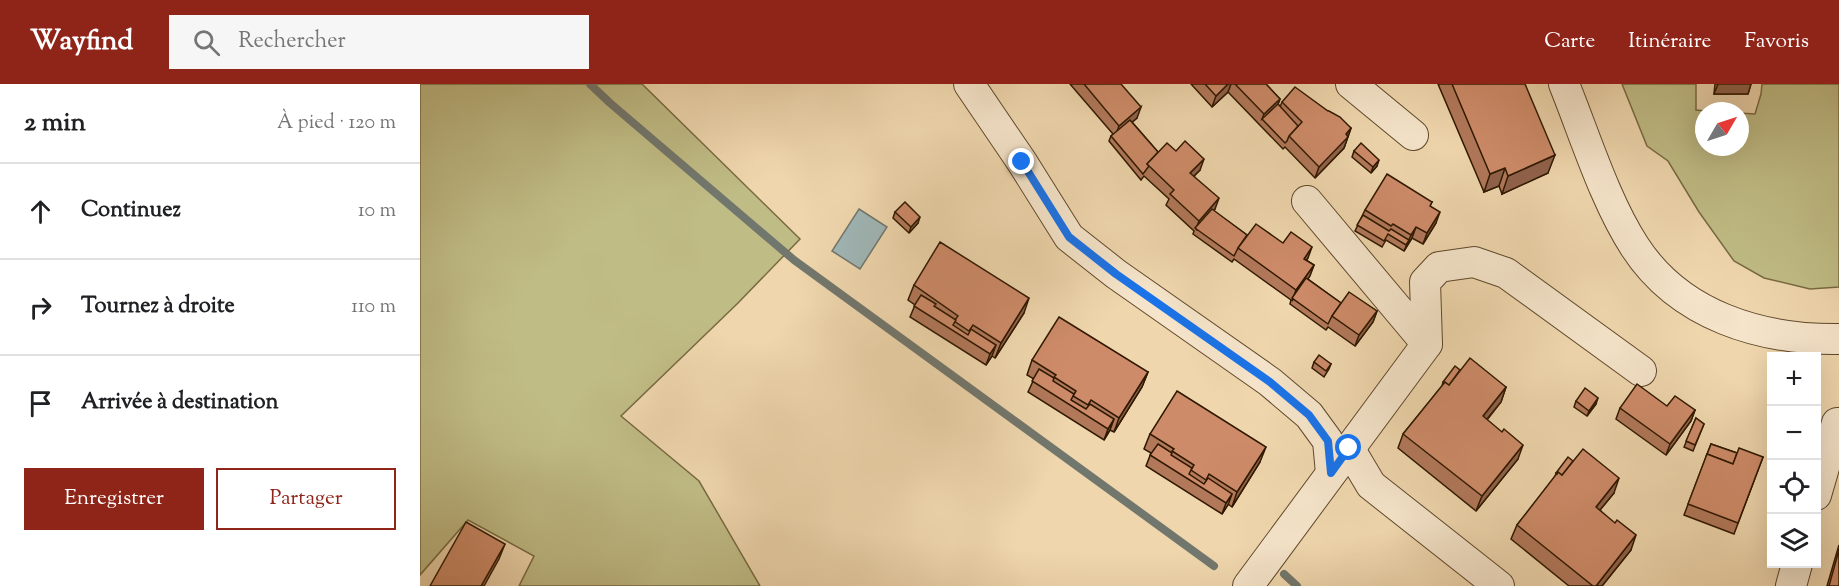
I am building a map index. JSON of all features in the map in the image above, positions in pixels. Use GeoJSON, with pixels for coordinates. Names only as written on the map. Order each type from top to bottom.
{"type":"FeatureCollection","features":[{"type":"Feature","properties":{"kind":"street"},"geometry":{"type":"LineString","coordinates":[[969,84],[1069,237],[1116,274],[1270,382],[1309,415],[1328,441],[1331,473]]}},
{"type":"Feature","properties":{"kind":"street"},"geometry":{"type":"LineString","coordinates":[[1352,84],[1413,135]]}},
{"type":"Feature","properties":{"kind":"street"},"geometry":{"type":"LineString","coordinates":[[1564,84],[1619,220],[1636,249],[1657,275],[1706,312],[1741,327],[1775,335],[1839,339]]}},
{"type":"Feature","properties":{"kind":"street"},"geometry":{"type":"LineString","coordinates":[[1307,201],[1427,344]]}},
{"type":"Feature","properties":{"kind":"street"},"geometry":{"type":"LineString","coordinates":[[1248,586],[1427,344],[1425,282],[1439,267],[1474,262],[1506,273],[1641,371]]}},
{"type":"Feature","properties":{"kind":"street"},"geometry":{"type":"LineString","coordinates":[[1821,478],[1837,423]]}},
{"type":"Feature","properties":{"kind":"street"},"geometry":{"type":"LineString","coordinates":[[1349,448],[1371,485],[1499,586]]}},
{"type":"Feature","properties":{"kind":"street"},"geometry":{"type":"LineString","coordinates":[[1791,586],[1796,568]]}},
{"type":"Feature","properties":{"kind":"shaded area"},"geometry":{"type":"Polygon","coordinates":[[[420,84],[642,84],[800,239],[738,303],[621,416],[699,481],[760,586],[519,586],[534,556],[468,520],[420,575],[420,84]]]}},
{"type":"Feature","properties":{"kind":"shaded area"},"geometry":{"type":"Polygon","coordinates":[[[1622,84],[1696,84],[1695,156],[1749,156],[1749,114],[1755,114],[1762,84],[1839,84],[1839,287],[1810,289],[1764,278],[1734,261],[1699,212],[1668,161],[1647,146],[1622,84]]]}},
{"type":"Feature","properties":{"kind":"water"},"geometry":{"type":"Polygon","coordinates":[[[859,209],[887,227],[860,269],[832,251],[859,209]]]}},
{"type":"Feature","properties":{"kind":"building"},"geometry":{"type":"Polygon","coordinates":[[[1084,84],[1121,84],[1141,107],[1119,126],[1084,84]]]}},
{"type":"Feature","properties":{"kind":"building"},"geometry":{"type":"Polygon","coordinates":[[[1205,84],[1228,84],[1216,96],[1205,84]]]}},
{"type":"Feature","properties":{"kind":"building"},"geometry":{"type":"Polygon","coordinates":[[[1235,84],[1266,84],[1280,99],[1264,114],[1235,84]]]}},
{"type":"Feature","properties":{"kind":"building"},"geometry":{"type":"Polygon","coordinates":[[[1452,84],[1525,84],[1555,155],[1508,176],[1505,168],[1490,174],[1452,84]]]}},
{"type":"Feature","properties":{"kind":"building"},"geometry":{"type":"Polygon","coordinates":[[[1295,87],[1340,117],[1351,128],[1346,134],[1348,137],[1319,167],[1289,136],[1302,122],[1282,102],[1295,87]]]}},
{"type":"Feature","properties":{"kind":"building"},"geometry":{"type":"Polygon","coordinates":[[[1278,104],[1298,126],[1285,143],[1262,119],[1278,104]]]}},
{"type":"Feature","properties":{"kind":"building"},"geometry":{"type":"Polygon","coordinates":[[[1130,120],[1158,152],[1147,164],[1149,166],[1143,174],[1111,136],[1130,120]]]}},
{"type":"Feature","properties":{"kind":"building"},"geometry":{"type":"Polygon","coordinates":[[[1185,141],[1204,159],[1190,173],[1219,198],[1199,221],[1170,194],[1174,190],[1147,164],[1167,143],[1176,151],[1185,141]]]}},
{"type":"Feature","properties":{"kind":"building"},"geometry":{"type":"Polygon","coordinates":[[[1361,143],[1379,160],[1373,167],[1354,151],[1361,143]]]}},
{"type":"Feature","properties":{"kind":"building"},"geometry":{"type":"Polygon","coordinates":[[[1387,174],[1432,202],[1430,206],[1440,212],[1427,233],[1416,227],[1411,235],[1365,210],[1387,174]]]}},
{"type":"Feature","properties":{"kind":"building"},"geometry":{"type":"Polygon","coordinates":[[[905,202],[920,217],[911,227],[895,212],[905,202]]]}},
{"type":"Feature","properties":{"kind":"building"},"geometry":{"type":"Polygon","coordinates":[[[1212,209],[1247,235],[1234,256],[1195,228],[1212,209]]]}},
{"type":"Feature","properties":{"kind":"building"},"geometry":{"type":"Polygon","coordinates":[[[1363,215],[1409,240],[1406,245],[1388,234],[1384,241],[1357,225],[1363,215]]]}},
{"type":"Feature","properties":{"kind":"building"},"geometry":{"type":"Polygon","coordinates":[[[1256,224],[1283,243],[1291,232],[1312,247],[1304,259],[1314,265],[1296,290],[1238,248],[1256,224]]]}},
{"type":"Feature","properties":{"kind":"building"},"geometry":{"type":"Polygon","coordinates":[[[940,242],[1029,298],[1001,343],[973,325],[969,331],[954,321],[958,316],[914,285],[940,242]]]}},
{"type":"Feature","properties":{"kind":"building"},"geometry":{"type":"Polygon","coordinates":[[[1306,278],[1341,303],[1328,324],[1292,298],[1306,278]]]}},
{"type":"Feature","properties":{"kind":"building"},"geometry":{"type":"Polygon","coordinates":[[[1349,292],[1377,311],[1359,335],[1332,316],[1349,292]]]}},
{"type":"Feature","properties":{"kind":"building"},"geometry":{"type":"Polygon","coordinates":[[[921,295],[956,320],[953,325],[968,335],[971,329],[996,345],[990,354],[914,306],[921,295]]]}},
{"type":"Feature","properties":{"kind":"building"},"geometry":{"type":"Polygon","coordinates":[[[1059,317],[1148,372],[1119,418],[1091,400],[1088,405],[1073,396],[1076,391],[1032,360],[1059,317]]]}},
{"type":"Feature","properties":{"kind":"building"},"geometry":{"type":"Polygon","coordinates":[[[1319,355],[1331,364],[1326,371],[1314,362],[1319,355]]]}},
{"type":"Feature","properties":{"kind":"building"},"geometry":{"type":"Polygon","coordinates":[[[1470,358],[1506,387],[1483,416],[1502,432],[1504,429],[1523,445],[1482,496],[1403,434],[1445,382],[1449,385],[1470,358]]]}},
{"type":"Feature","properties":{"kind":"building"},"geometry":{"type":"Polygon","coordinates":[[[1455,366],[1460,370],[1449,385],[1444,383],[1443,382],[1455,366]]]}},
{"type":"Feature","properties":{"kind":"building"},"geometry":{"type":"Polygon","coordinates":[[[1039,369],[1074,394],[1071,400],[1086,409],[1090,404],[1114,419],[1108,429],[1032,381],[1039,369]]]}},
{"type":"Feature","properties":{"kind":"building"},"geometry":{"type":"Polygon","coordinates":[[[1637,384],[1667,406],[1675,396],[1695,410],[1670,444],[1620,408],[1637,384]]]}},
{"type":"Feature","properties":{"kind":"building"},"geometry":{"type":"Polygon","coordinates":[[[1585,388],[1598,398],[1589,411],[1576,401],[1585,388]]]}},
{"type":"Feature","properties":{"kind":"building"},"geometry":{"type":"Polygon","coordinates":[[[1177,391],[1266,447],[1237,492],[1209,474],[1206,480],[1191,470],[1194,465],[1150,434],[1177,391]]]}},
{"type":"Feature","properties":{"kind":"building"},"geometry":{"type":"Polygon","coordinates":[[[1696,418],[1704,424],[1695,445],[1686,441],[1696,418]]]}},
{"type":"Feature","properties":{"kind":"building"},"geometry":{"type":"Polygon","coordinates":[[[1158,444],[1192,468],[1189,474],[1204,484],[1208,478],[1232,494],[1226,503],[1150,455],[1158,444]]]}},
{"type":"Feature","properties":{"kind":"building"},"geometry":{"type":"Polygon","coordinates":[[[1711,444],[1737,453],[1733,464],[1707,454],[1711,444]]]}},
{"type":"Feature","properties":{"kind":"building"},"geometry":{"type":"Polygon","coordinates":[[[1739,448],[1763,457],[1738,523],[1688,504],[1707,454],[1733,464],[1739,448]]]}},
{"type":"Feature","properties":{"kind":"building"},"geometry":{"type":"Polygon","coordinates":[[[1583,449],[1619,478],[1596,507],[1615,523],[1617,520],[1636,535],[1596,586],[1593,586],[1517,525],[1558,472],[1562,475],[1583,449]]]}},
{"type":"Feature","properties":{"kind":"building"},"geometry":{"type":"Polygon","coordinates":[[[1568,457],[1573,461],[1562,475],[1558,472],[1557,474],[1556,473],[1568,457]]]}},
{"type":"Feature","properties":{"kind":"building"},"geometry":{"type":"Polygon","coordinates":[[[466,522],[505,544],[481,586],[430,586],[466,522]]]}},
{"type":"Feature","properties":{"kind":"building"},"geometry":{"type":"Polygon","coordinates":[[[1839,550],[1839,586],[1829,586],[1839,550]]]}},
{"type":"Feature","properties":{"kind":"waterway"},"geometry":{"type":"LineString","coordinates":[[590,84],[794,260],[1214,566]]}},
{"type":"Feature","properties":{"kind":"waterway"},"geometry":{"type":"LineString","coordinates":[[1284,574],[1297,586]]}},
{"type":"Feature","properties":{"kind":"route"},"geometry":{"type":"LineString","coordinates":[[1022,162],[1069,237],[1116,274],[1270,382],[1309,415],[1328,441],[1331,473],[1349,448]]}}]}
